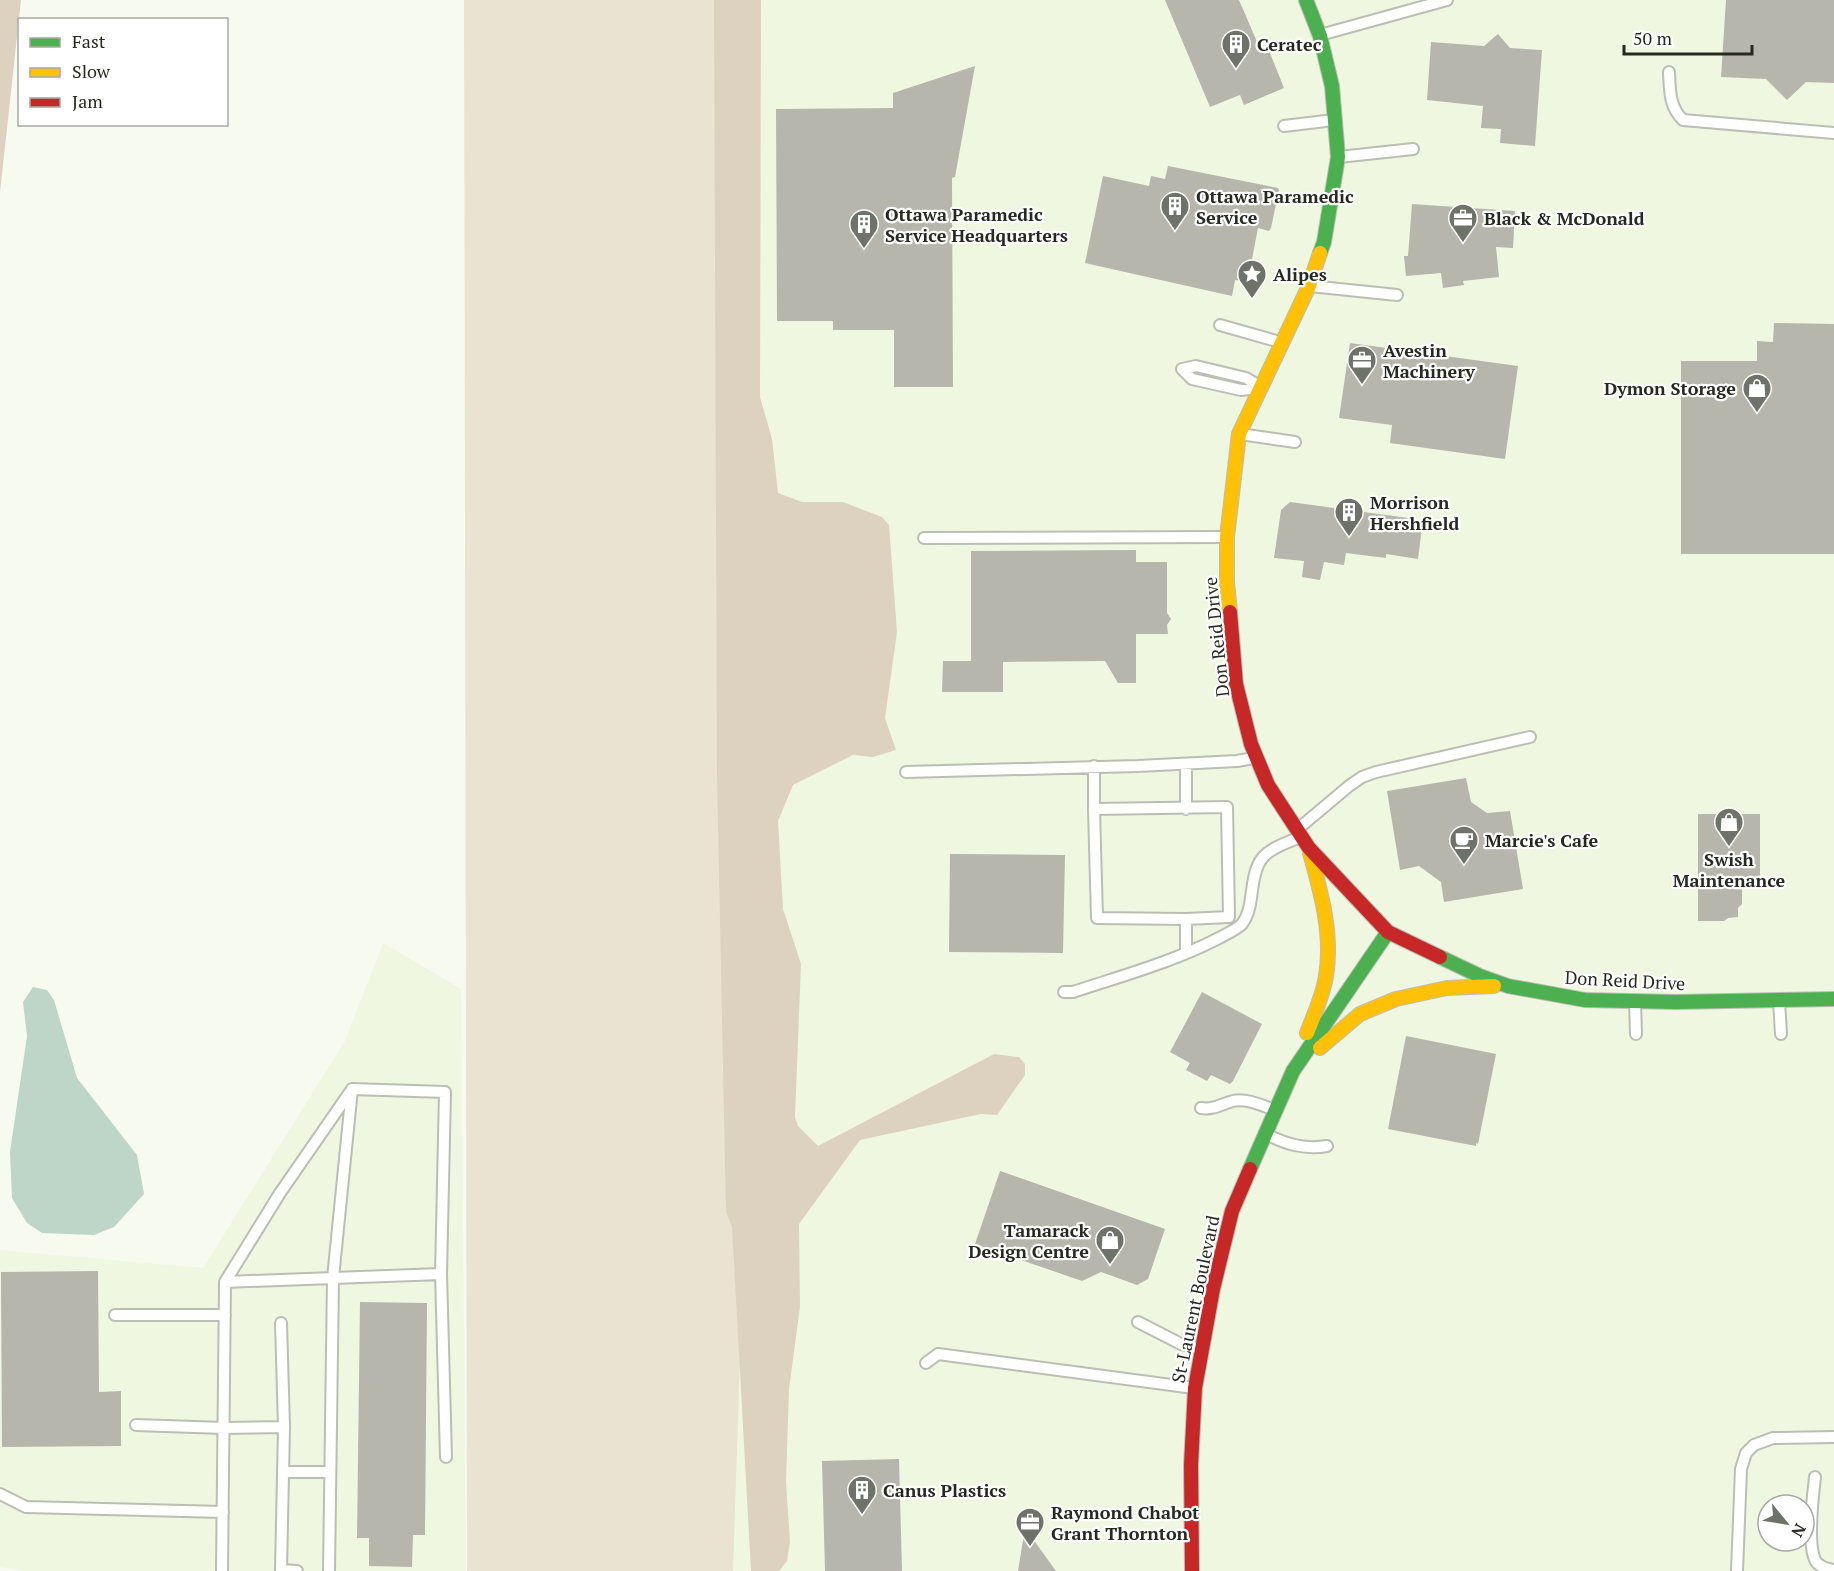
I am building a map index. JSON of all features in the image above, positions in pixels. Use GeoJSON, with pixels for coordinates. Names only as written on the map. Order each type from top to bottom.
{"type":"FeatureCollection","features":[{"type":"Feature","properties":{"kind":"street","name":"Don Reid Drive"},"geometry":{"type":"LineString","coordinates":[[1306,0],[1320,36],[1332,86],[1338,157],[1324,242],[1310,286],[1239,434],[1227,537],[1227,582],[1236,684],[1251,744],[1268,785],[1302,838],[1388,932],[1447,962],[1508,986],[1585,1000],[1834,999]]}},
{"type":"Feature","properties":{"kind":"street"},"geometry":{"type":"LineString","coordinates":[[1293,1071],[1326,975],[1327,947],[1322,899],[1302,838]]}},
{"type":"Feature","properties":{"kind":"street","name":"St-Laurent Boulevard"},"geometry":{"type":"LineString","coordinates":[[1192,1571],[1191,1465],[1194,1389],[1213,1289],[1232,1211],[1293,1071],[1388,932]]}},
{"type":"Feature","properties":{"kind":"street"},"geometry":{"type":"LineString","coordinates":[[1293,1071],[1360,1014],[1396,999],[1447,988],[1508,986]]}},
{"type":"Feature","properties":{"kind":"lane"},"geometry":{"type":"LineString","coordinates":[[1320,36],[1447,0]]}},
{"type":"Feature","properties":{"kind":"lane"},"geometry":{"type":"LineString","coordinates":[[1669,72],[1671,100],[1675,112],[1683,120],[1834,133]]}},
{"type":"Feature","properties":{"kind":"lane"},"geometry":{"type":"LineString","coordinates":[[1284,126],[1335,120]]}},
{"type":"Feature","properties":{"kind":"lane"},"geometry":{"type":"LineString","coordinates":[[1338,157],[1413,150]]}},
{"type":"Feature","properties":{"kind":"lane"},"geometry":{"type":"LineString","coordinates":[[1310,286],[1397,296]]}},
{"type":"Feature","properties":{"kind":"lane"},"geometry":{"type":"LineString","coordinates":[[1220,326],[1283,342]]}},
{"type":"Feature","properties":{"kind":"lane"},"geometry":{"type":"LineString","coordinates":[[1196,366],[1246,378],[1262,388],[1241,390],[1192,379],[1182,369],[1196,366]]}},
{"type":"Feature","properties":{"kind":"lane"},"geometry":{"type":"LineString","coordinates":[[1239,434],[1295,442]]}},
{"type":"Feature","properties":{"kind":"lane"},"geometry":{"type":"LineString","coordinates":[[924,538],[1227,537]]}},
{"type":"Feature","properties":{"kind":"lane"},"geometry":{"type":"LineString","coordinates":[[1064,992],[1073,992],[1197,949],[1242,924],[1249,909],[1254,871],[1259,861],[1283,844],[1302,838],[1362,777],[1530,737]]}},
{"type":"Feature","properties":{"kind":"lane"},"geometry":{"type":"LineString","coordinates":[[906,772],[1186,764],[1237,761],[1257,757]]}},
{"type":"Feature","properties":{"kind":"lane"},"geometry":{"type":"LineString","coordinates":[[1186,764],[1186,808]]}},
{"type":"Feature","properties":{"kind":"lane"},"geometry":{"type":"LineString","coordinates":[[1094,766],[1094,810],[1097,918],[1229,917],[1227,807],[1094,810]]}},
{"type":"Feature","properties":{"kind":"lane"},"geometry":{"type":"LineString","coordinates":[[1186,919],[1186,953]]}},
{"type":"Feature","properties":{"kind":"lane"},"geometry":{"type":"LineString","coordinates":[[1635,1001],[1636,1034]]}},
{"type":"Feature","properties":{"kind":"lane"},"geometry":{"type":"LineString","coordinates":[[1779,1001],[1781,1034]]}},
{"type":"Feature","properties":{"kind":"lane"},"geometry":{"type":"LineString","coordinates":[[352,1089],[445,1092],[441,1274],[446,1457]]}},
{"type":"Feature","properties":{"kind":"lane"},"geometry":{"type":"LineString","coordinates":[[328,1571],[333,1278],[352,1089]]}},
{"type":"Feature","properties":{"kind":"lane"},"geometry":{"type":"LineString","coordinates":[[222,1571],[225,1282],[280,1193],[352,1089]]}},
{"type":"Feature","properties":{"kind":"lane"},"geometry":{"type":"LineString","coordinates":[[1201,1108],[1212,1109],[1234,1101],[1245,1101],[1276,1110]]}},
{"type":"Feature","properties":{"kind":"lane"},"geometry":{"type":"LineString","coordinates":[[1265,1134],[1309,1148],[1327,1146]]}},
{"type":"Feature","properties":{"kind":"lane"},"geometry":{"type":"LineString","coordinates":[[225,1282],[441,1274]]}},
{"type":"Feature","properties":{"kind":"lane"},"geometry":{"type":"LineString","coordinates":[[115,1315],[225,1315]]}},
{"type":"Feature","properties":{"kind":"lane"},"geometry":{"type":"LineString","coordinates":[[1138,1322],[1181,1344],[1201,1350]]}},
{"type":"Feature","properties":{"kind":"lane"},"geometry":{"type":"LineString","coordinates":[[281,1323],[284,1427],[280,1570],[297,1571]]}},
{"type":"Feature","properties":{"kind":"lane"},"geometry":{"type":"LineString","coordinates":[[926,1363],[938,1354],[1194,1389]]}},
{"type":"Feature","properties":{"kind":"lane"},"geometry":{"type":"LineString","coordinates":[[136,1425],[224,1428],[284,1427]]}},
{"type":"Feature","properties":{"kind":"lane"},"geometry":{"type":"LineString","coordinates":[[1737,1571],[1741,1469],[1746,1453],[1754,1445],[1773,1438],[1834,1437]]}},
{"type":"Feature","properties":{"kind":"lane"},"geometry":{"type":"LineString","coordinates":[[283,1472],[330,1472]]}},
{"type":"Feature","properties":{"kind":"lane"},"geometry":{"type":"LineString","coordinates":[[1815,1477],[1812,1553],[1815,1561],[1822,1568],[1834,1570]]}},
{"type":"Feature","properties":{"kind":"lane"},"geometry":{"type":"LineString","coordinates":[[0,1494],[26,1507],[223,1512]]}},
{"type":"Feature","properties":{"kind":"shaded area"},"geometry":{"type":"Polygon","coordinates":[[[0,0],[21,0],[18,18],[0,192],[0,0]]]}},
{"type":"Feature","properties":{"kind":"shaded area"},"geometry":{"type":"Polygon","coordinates":[[[464,0],[755,0],[758,812],[733,1571],[467,1571],[464,0]]]}},
{"type":"Feature","properties":{"kind":"shaded area"},"geometry":{"type":"Polygon","coordinates":[[[714,0],[761,0],[760,397],[772,439],[778,493],[802,502],[843,502],[882,517],[889,525],[897,632],[885,718],[896,750],[873,757],[853,755],[793,785],[778,821],[783,909],[801,964],[795,1117],[798,1126],[818,1146],[994,1054],[1019,1057],[1025,1064],[1025,1075],[997,1115],[981,1114],[860,1140],[799,1224],[800,1307],[789,1389],[786,1482],[790,1542],[787,1561],[779,1571],[751,1571],[732,1227],[726,1212],[717,775],[714,0]]]}},
{"type":"Feature","properties":{"kind":"shaded area"},"geometry":{"type":"Polygon","coordinates":[[[752,0],[1834,0],[1834,1571],[730,1571],[752,0]]]}},
{"type":"Feature","properties":{"kind":"shaded area"},"geometry":{"type":"Polygon","coordinates":[[[383,943],[461,989],[466,1571],[23,1571],[0,1567],[0,1250],[203,1268],[345,1041],[383,943]]]}},
{"type":"Feature","properties":{"kind":"shaded area"},"geometry":{"type":"Polygon","coordinates":[[[33,987],[47,990],[54,1000],[77,1078],[137,1155],[144,1194],[114,1227],[94,1235],[42,1233],[27,1223],[12,1198],[10,1152],[27,1036],[23,1002],[33,987]]]}},
{"type":"Feature","properties":{"kind":"building","name":"Ceratec"},"geometry":{"type":"Polygon","coordinates":[[[1165,0],[1239,0],[1261,51],[1268,48],[1284,88],[1244,105],[1240,95],[1210,107],[1165,0]]]}},
{"type":"Feature","properties":{"kind":"building"},"geometry":{"type":"Polygon","coordinates":[[[1726,0],[1834,0],[1834,83],[1806,82],[1787,100],[1766,79],[1721,77],[1726,0]]]}},
{"type":"Feature","properties":{"kind":"building"},"geometry":{"type":"Polygon","coordinates":[[[1498,34],[1510,48],[1542,50],[1535,146],[1500,143],[1501,129],[1481,128],[1483,106],[1427,100],[1431,42],[1484,46],[1498,34]]]}},
{"type":"Feature","properties":{"kind":"building","name":"Ottawa Paramedic Service Headquarters"},"geometry":{"type":"Polygon","coordinates":[[[975,66],[955,177],[952,178],[953,387],[894,387],[894,330],[833,330],[833,321],[777,321],[776,109],[893,108],[893,93],[975,66]]]}},
{"type":"Feature","properties":{"kind":"building","name":"Ottawa Paramedic Service"},"geometry":{"type":"Polygon","coordinates":[[[1168,166],[1279,190],[1271,228],[1269,231],[1258,228],[1248,280],[1246,282],[1235,280],[1232,296],[1085,263],[1103,176],[1149,186],[1151,176],[1165,179],[1168,166]]]}},
{"type":"Feature","properties":{"kind":"building","name":"Black & McDonald"},"geometry":{"type":"Polygon","coordinates":[[[1412,204],[1515,211],[1513,248],[1496,247],[1499,277],[1463,281],[1464,285],[1443,288],[1441,273],[1406,276],[1404,256],[1408,256],[1412,204]]]}},
{"type":"Feature","properties":{"kind":"building","name":"Dymon Storage"},"geometry":{"type":"Polygon","coordinates":[[[1774,323],[1834,324],[1834,554],[1681,554],[1681,361],[1757,361],[1757,341],[1773,342],[1774,323]]]}},
{"type":"Feature","properties":{"kind":"building"},"geometry":{"type":"Polygon","coordinates":[[[1350,343],[1518,366],[1505,459],[1390,443],[1392,425],[1339,418],[1350,343]]]}},
{"type":"Feature","properties":{"kind":"building","name":"Morrison Hershfield"},"geometry":{"type":"Polygon","coordinates":[[[1290,502],[1423,520],[1418,559],[1386,554],[1386,558],[1346,553],[1344,565],[1324,562],[1320,580],[1302,577],[1304,561],[1274,558],[1281,510],[1290,502]]]}},
{"type":"Feature","properties":{"kind":"building"},"geometry":{"type":"Polygon","coordinates":[[[1136,550],[1136,562],[1167,562],[1167,613],[1171,619],[1167,625],[1168,634],[1136,634],[1136,683],[1118,683],[1105,661],[1003,662],[1003,692],[942,692],[943,661],[971,661],[971,551],[1136,550]]]}},
{"type":"Feature","properties":{"kind":"building"},"geometry":{"type":"Polygon","coordinates":[[[1466,778],[1471,802],[1487,813],[1510,811],[1523,889],[1444,902],[1441,882],[1419,866],[1400,870],[1387,791],[1466,778]]]}},
{"type":"Feature","properties":{"kind":"building","name":"Swish Maintenance"},"geometry":{"type":"Polygon","coordinates":[[[1698,814],[1760,814],[1760,881],[1742,881],[1742,904],[1738,908],[1738,917],[1724,921],[1698,921],[1698,814]]]}},
{"type":"Feature","properties":{"kind":"building"},"geometry":{"type":"Polygon","coordinates":[[[950,854],[1065,855],[1063,953],[949,952],[950,854]]]}},
{"type":"Feature","properties":{"kind":"building"},"geometry":{"type":"Polygon","coordinates":[[[1202,992],[1262,1024],[1230,1084],[1211,1075],[1207,1081],[1186,1070],[1190,1063],[1170,1052],[1202,992]]]}},
{"type":"Feature","properties":{"kind":"building"},"geometry":{"type":"Polygon","coordinates":[[[1406,1036],[1496,1054],[1476,1146],[1388,1129],[1406,1036]]]}},
{"type":"Feature","properties":{"kind":"building"},"geometry":{"type":"Polygon","coordinates":[[[1000,1171],[1165,1229],[1148,1279],[1137,1285],[1101,1272],[1082,1281],[975,1244],[1000,1171]]]}},
{"type":"Feature","properties":{"kind":"building"},"geometry":{"type":"Polygon","coordinates":[[[98,1271],[99,1392],[121,1391],[121,1446],[2,1447],[1,1272],[98,1271]]]}},
{"type":"Feature","properties":{"kind":"building"},"geometry":{"type":"Polygon","coordinates":[[[360,1302],[427,1303],[425,1535],[413,1535],[412,1567],[369,1566],[369,1538],[357,1538],[360,1302]]]}},
{"type":"Feature","properties":{"kind":"building","name":"Canus Plastics"},"geometry":{"type":"Polygon","coordinates":[[[899,1459],[902,1571],[825,1571],[822,1461],[899,1459]]]}},
{"type":"Feature","properties":{"kind":"building","name":"Raymond Chabot Grant Thornton"},"geometry":{"type":"Polygon","coordinates":[[[1025,1528],[1056,1571],[1018,1571],[1025,1528]]]}},
{"type":"Feature","properties":{"kind":"traffic: fast"},"geometry":{"type":"LineString","coordinates":[[1306,0],[1320,36],[1332,86],[1338,157],[1324,242],[1320,253]]}},
{"type":"Feature","properties":{"kind":"traffic: fast"},"geometry":{"type":"LineString","coordinates":[[1250,1169],[1293,1071],[1388,932]]}},
{"type":"Feature","properties":{"kind":"traffic: fast"},"geometry":{"type":"LineString","coordinates":[[1440,957],[1508,986],[1585,1000],[1676,1002],[1834,999]]}},
{"type":"Feature","properties":{"kind":"traffic: slow"},"geometry":{"type":"LineString","coordinates":[[1230,612],[1227,537],[1239,434],[1309,286],[1320,253]]}},
{"type":"Feature","properties":{"kind":"traffic: slow"},"geometry":{"type":"LineString","coordinates":[[1307,1033],[1323,991],[1328,961],[1325,914],[1310,853]]}},
{"type":"Feature","properties":{"kind":"traffic: slow"},"geometry":{"type":"LineString","coordinates":[[1320,1048],[1360,1014],[1396,999],[1447,988],[1494,986]]}},
{"type":"Feature","properties":{"kind":"traffic: jam"},"geometry":{"type":"LineString","coordinates":[[1230,612],[1236,684],[1251,744],[1268,785],[1309,848],[1388,932],[1440,957]]}},
{"type":"Feature","properties":{"kind":"traffic: jam"},"geometry":{"type":"LineString","coordinates":[[1192,1571],[1191,1465],[1195,1388],[1213,1289],[1232,1211],[1250,1169]]}},
{"type":"Feature","properties":{"kind":"place","name":"Ceratec"},"geometry":{"type":"Point","coordinates":[1236,70]}},
{"type":"Feature","properties":{"kind":"place","name":"Ottawa Paramedic Service"},"geometry":{"type":"Point","coordinates":[1175,232]}},
{"type":"Feature","properties":{"kind":"place","name":"Black & McDonald"},"geometry":{"type":"Point","coordinates":[1463,244]}},
{"type":"Feature","properties":{"kind":"place","name":"Ottawa Paramedic Service Headquarters"},"geometry":{"type":"Point","coordinates":[864,250]}},
{"type":"Feature","properties":{"kind":"place","name":"Alipes"},"geometry":{"type":"Point","coordinates":[1252,300]}},
{"type":"Feature","properties":{"kind":"place","name":"Avestin Machinery"},"geometry":{"type":"Point","coordinates":[1362,386]}},
{"type":"Feature","properties":{"kind":"place","name":"Dymon Storage"},"geometry":{"type":"Point","coordinates":[1757,414]}},
{"type":"Feature","properties":{"kind":"place","name":"Morrison Hershfield"},"geometry":{"type":"Point","coordinates":[1349,538]}},
{"type":"Feature","properties":{"kind":"place","name":"Swish Maintenance"},"geometry":{"type":"Point","coordinates":[1729,848]}},
{"type":"Feature","properties":{"kind":"place","name":"Marcie's Cafe"},"geometry":{"type":"Point","coordinates":[1464,866]}},
{"type":"Feature","properties":{"kind":"place","name":"Tamarack Design Centre"},"geometry":{"type":"Point","coordinates":[1110,1266]}},
{"type":"Feature","properties":{"kind":"place","name":"Canus Plastics"},"geometry":{"type":"Point","coordinates":[862,1516]}},
{"type":"Feature","properties":{"kind":"place","name":"Raymond Chabot Grant Thornton"},"geometry":{"type":"Point","coordinates":[1030,1548]}}]}
